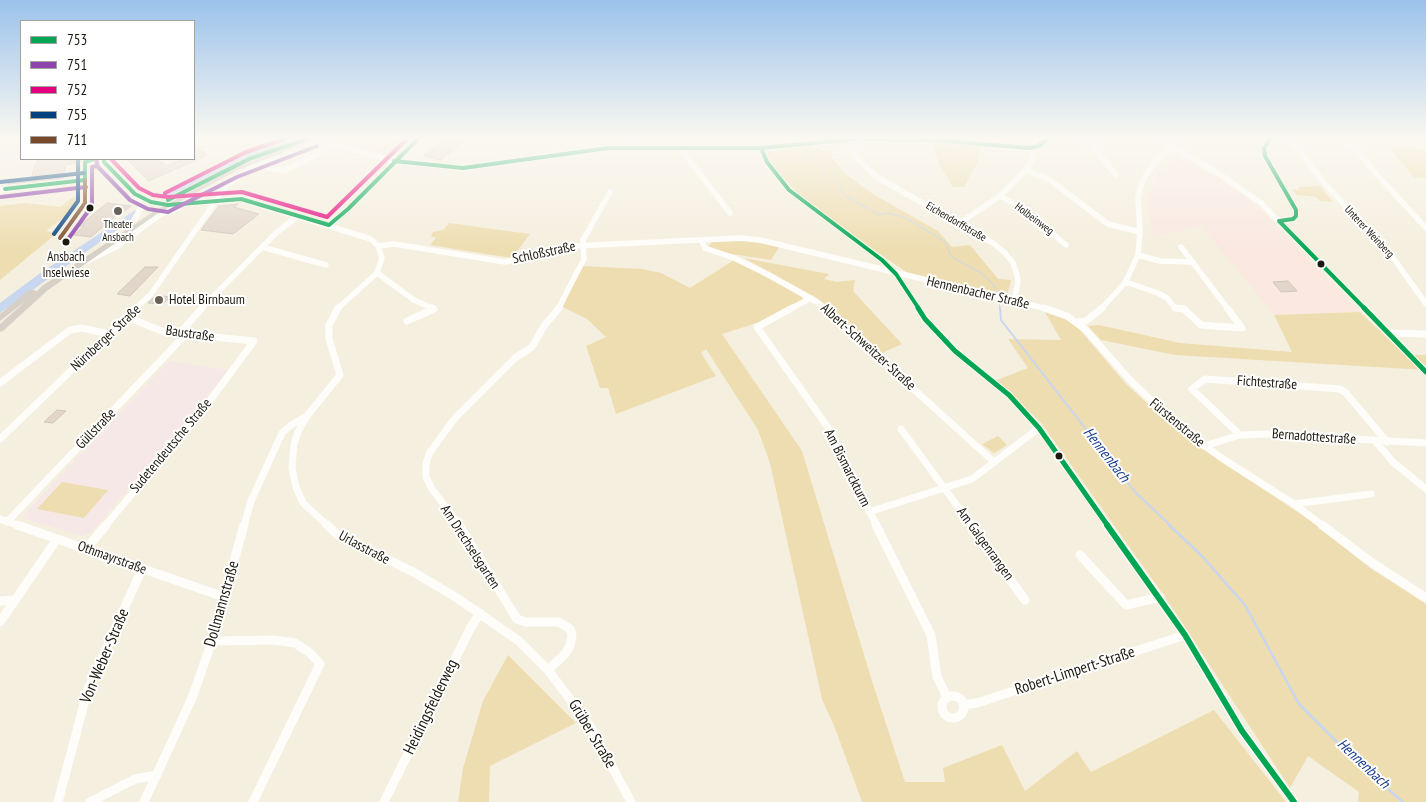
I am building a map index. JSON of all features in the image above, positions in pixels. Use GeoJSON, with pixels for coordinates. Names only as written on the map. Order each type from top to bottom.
{"type":"FeatureCollection","features":[{"type":"Feature","properties":{"kind":"main road"},"geometry":{"type":"LineString","coordinates":[[0,329],[29,302],[76,266],[164,205],[212,176]]}},
{"type":"Feature","properties":{"kind":"main road"},"geometry":{"type":"LineString","coordinates":[[0,318],[59,272],[134,220],[221,176]]}},
{"type":"Feature","properties":{"kind":"street"},"geometry":{"type":"LineString","coordinates":[[60,238],[85,203],[85,176]]}},
{"type":"Feature","properties":{"kind":"street"},"geometry":{"type":"LineString","coordinates":[[118,176],[135,194],[141,208],[134,220]]}},
{"type":"Feature","properties":{"kind":"street","name":"Nürnberger Straße"},"geometry":{"type":"LineString","coordinates":[[0,439],[151,294],[215,200],[226,186],[240,176]]}},
{"type":"Feature","properties":{"kind":"street"},"geometry":{"type":"LineString","coordinates":[[329,225],[348,210],[379,176]]}},
{"type":"Feature","properties":{"kind":"street"},"geometry":{"type":"LineString","coordinates":[[702,176],[730,213]]}},
{"type":"Feature","properties":{"kind":"street"},"geometry":{"type":"LineString","coordinates":[[778,176],[789,190],[882,260],[896,274],[924,319],[955,351],[1009,395],[1039,428],[1160,597],[1242,731],[1294,802]]}},
{"type":"Feature","properties":{"kind":"street","name":"Eichendorffstraße"},"geometry":{"type":"LineString","coordinates":[[877,176],[993,243],[1005,253],[1013,263],[1018,282],[1014,301]]}},
{"type":"Feature","properties":{"kind":"street"},"geometry":{"type":"LineString","coordinates":[[958,224],[1000,196],[1020,176]]}},
{"type":"Feature","properties":{"kind":"street"},"geometry":{"type":"LineString","coordinates":[[1041,176],[1050,180],[1108,224],[1140,232]]}},
{"type":"Feature","properties":{"kind":"street"},"geometry":{"type":"LineString","coordinates":[[1077,322],[1086,321],[1098,314],[1126,282],[1138,255],[1140,232],[1138,210],[1142,179],[1144,176]]}},
{"type":"Feature","properties":{"kind":"street"},"geometry":{"type":"LineString","coordinates":[[1221,176],[1261,203],[1426,372]]}},
{"type":"Feature","properties":{"kind":"street"},"geometry":{"type":"LineString","coordinates":[[1277,176],[1296,210],[1296,216],[1293,219],[1279,221]]}},
{"type":"Feature","properties":{"kind":"street","name":"Unterer Weinberg"},"geometry":{"type":"LineString","coordinates":[[1319,176],[1389,252],[1426,304]]}},
{"type":"Feature","properties":{"kind":"street"},"geometry":{"type":"LineString","coordinates":[[1378,176],[1426,228]]}},
{"type":"Feature","properties":{"kind":"street"},"geometry":{"type":"LineString","coordinates":[[0,190],[85,180]]}},
{"type":"Feature","properties":{"kind":"street"},"geometry":{"type":"LineString","coordinates":[[196,189],[193,194],[195,198],[208,201]]}},
{"type":"Feature","properties":{"kind":"street"},"geometry":{"type":"LineString","coordinates":[[583,245],[583,240],[610,192]]}},
{"type":"Feature","properties":{"kind":"street"},"geometry":{"type":"LineString","coordinates":[[135,194],[164,205]]}},
{"type":"Feature","properties":{"kind":"street","name":"Holbeinweg"},"geometry":{"type":"LineString","coordinates":[[1000,196],[1020,207],[1066,244]]}},
{"type":"Feature","properties":{"kind":"street","name":"Schloßstraße"},"geometry":{"type":"LineString","coordinates":[[164,205],[241,199],[329,225],[371,240],[378,246],[394,244],[490,261],[520,260],[583,245],[740,238],[760,240],[896,274]]}},
{"type":"Feature","properties":{"kind":"street"},"geometry":{"type":"LineString","coordinates":[[76,266],[103,254],[161,214],[171,209],[186,207],[195,202]]}},
{"type":"Feature","properties":{"kind":"street","name":"Güllstraße"},"geometry":{"type":"LineString","coordinates":[[4,520],[182,334],[191,319],[276,233],[298,216]]}},
{"type":"Feature","properties":{"kind":"street","name":"Albert-Schweitzer-Straße"},"geometry":{"type":"LineString","coordinates":[[702,241],[706,248],[736,259],[820,304],[994,462]]}},
{"type":"Feature","properties":{"kind":"street","name":"Am Drechselsgarten"},"geometry":{"type":"LineString","coordinates":[[548,670],[565,654],[570,646],[572,635],[570,629],[559,622],[526,622],[517,619],[465,533],[432,489],[426,477],[426,463],[430,452],[462,410],[515,358],[532,347],[561,305],[584,259],[585,250],[583,245]]}},
{"type":"Feature","properties":{"kind":"street"},"geometry":{"type":"LineString","coordinates":[[378,246],[382,258],[377,273],[414,300],[434,309],[428,314],[407,321]]}},
{"type":"Feature","properties":{"kind":"street"},"geometry":{"type":"LineString","coordinates":[[262,247],[326,265]]}},
{"type":"Feature","properties":{"kind":"street"},"geometry":{"type":"LineString","coordinates":[[1126,282],[1167,298],[1175,308],[1184,310],[1201,325],[1242,328],[1181,247]]}},
{"type":"Feature","properties":{"kind":"street"},"geometry":{"type":"LineString","coordinates":[[1138,255],[1160,262],[1193,262]]}},
{"type":"Feature","properties":{"kind":"street"},"geometry":{"type":"LineString","coordinates":[[870,268],[878,265],[882,260]]}},
{"type":"Feature","properties":{"kind":"street","name":"Urlasstraße"},"geometry":{"type":"LineString","coordinates":[[377,273],[340,306],[329,325],[329,339],[340,375],[307,416],[294,444],[292,468],[296,487],[303,502],[338,535],[417,574],[480,613],[519,641],[548,670]]}},
{"type":"Feature","properties":{"kind":"street","name":"Hennenbacher Straße"},"geometry":{"type":"LineString","coordinates":[[896,274],[1044,308],[1067,316],[1077,322]]}},
{"type":"Feature","properties":{"kind":"street","name":"Am Bismarckturm"},"geometry":{"type":"LineString","coordinates":[[811,298],[757,326],[829,429],[931,636],[937,677],[947,697]]}},
{"type":"Feature","properties":{"kind":"street"},"geometry":{"type":"LineString","coordinates":[[414,300],[414,318]]}},
{"type":"Feature","properties":{"kind":"street","name":"Baustraße"},"geometry":{"type":"LineString","coordinates":[[128,318],[151,328],[182,334],[254,341]]}},
{"type":"Feature","properties":{"kind":"street","name":"Fürstenstraße"},"geometry":{"type":"LineString","coordinates":[[1077,322],[1160,411],[1204,446],[1294,504],[1371,562],[1426,598]]}},
{"type":"Feature","properties":{"kind":"street"},"geometry":{"type":"LineString","coordinates":[[0,383],[70,330],[82,328],[109,334]]}},
{"type":"Feature","properties":{"kind":"street"},"geometry":{"type":"LineString","coordinates":[[1389,333],[1426,334]]}},
{"type":"Feature","properties":{"kind":"street","name":"Sudetendeutsche Straße"},"geometry":{"type":"LineString","coordinates":[[86,549],[202,410],[254,341]]}},
{"type":"Feature","properties":{"kind":"street","name":"Fichtestraße"},"geometry":{"type":"LineString","coordinates":[[1240,435],[1192,389],[1205,379],[1340,389],[1346,393],[1387,442]]}},
{"type":"Feature","properties":{"kind":"street","name":"Dollmannstraße"},"geometry":{"type":"LineString","coordinates":[[144,802],[192,698],[212,641],[251,501],[282,433],[291,425],[307,416]]}},
{"type":"Feature","properties":{"kind":"street"},"geometry":{"type":"LineString","coordinates":[[869,512],[944,490],[972,479],[1039,428]]}},
{"type":"Feature","properties":{"kind":"street","name":"Am Galgenrangen"},"geometry":{"type":"LineString","coordinates":[[901,429],[1025,600]]}},
{"type":"Feature","properties":{"kind":"street","name":"Bernadottestraße"},"geometry":{"type":"LineString","coordinates":[[1204,446],[1240,435],[1267,434],[1375,442],[1426,442]]}},
{"type":"Feature","properties":{"kind":"street"},"geometry":{"type":"LineString","coordinates":[[1375,442],[1394,462],[1426,489]]}},
{"type":"Feature","properties":{"kind":"street"},"geometry":{"type":"LineString","coordinates":[[1294,504],[1370,494]]}},
{"type":"Feature","properties":{"kind":"street","name":"Othmayrstraße"},"geometry":{"type":"LineString","coordinates":[[4,520],[224,597]]}},
{"type":"Feature","properties":{"kind":"street"},"geometry":{"type":"LineString","coordinates":[[0,622],[57,538]]}},
{"type":"Feature","properties":{"kind":"street"},"geometry":{"type":"LineString","coordinates":[[1080,554],[1126,605],[1160,597]]}},
{"type":"Feature","properties":{"kind":"street","name":"Von-Weber-Straße"},"geometry":{"type":"LineString","coordinates":[[58,802],[88,689],[142,569]]}},
{"type":"Feature","properties":{"kind":"street"},"geometry":{"type":"LineString","coordinates":[[0,601],[14,600]]}},
{"type":"Feature","properties":{"kind":"street","name":"Heidingsfelderweg"},"geometry":{"type":"LineString","coordinates":[[384,802],[470,629],[480,613]]}},
{"type":"Feature","properties":{"kind":"street","name":"Robert-Limpert-Straße"},"geometry":{"type":"LineString","coordinates":[[963,704],[977,703],[1185,635]]}},
{"type":"Feature","properties":{"kind":"street"},"geometry":{"type":"LineString","coordinates":[[212,641],[274,640],[294,643],[310,653],[320,664],[253,802]]}},
{"type":"Feature","properties":{"kind":"street","name":"Grüber Straße"},"geometry":{"type":"LineString","coordinates":[[548,670],[590,726],[631,802]]}},
{"type":"Feature","properties":{"kind":"street"},"geometry":{"type":"LineString","coordinates":[[947,697],[958,698],[963,704],[964,712],[960,717],[948,716],[942,705],[947,697]]}},
{"type":"Feature","properties":{"kind":"street"},"geometry":{"type":"LineString","coordinates":[[90,802],[134,779],[157,775]]}},
{"type":"Feature","properties":{"kind":"shaded area"},"geometry":{"type":"Polygon","coordinates":[[[782,176],[849,176],[873,194],[938,231],[952,247],[970,245],[998,279],[1011,280],[1007,295],[909,274],[804,201],[782,176]]]}},
{"type":"Feature","properties":{"kind":"shaded area"},"geometry":{"type":"Polygon","coordinates":[[[946,176],[970,176],[964,187],[953,187],[946,176]]]}},
{"type":"Feature","properties":{"kind":"shaded area"},"geometry":{"type":"Polygon","coordinates":[[[1156,176],[1214,176],[1241,194],[1262,212],[1360,312],[1274,315],[1202,226],[1154,236],[1148,212],[1149,194],[1156,176]]]}},
{"type":"Feature","properties":{"kind":"shaded area"},"geometry":{"type":"Polygon","coordinates":[[[1413,176],[1426,176],[1426,178],[1413,176]]]}},
{"type":"Feature","properties":{"kind":"shaded area"},"geometry":{"type":"Polygon","coordinates":[[[1320,186],[1333,202],[1320,201],[1316,197],[1296,195],[1292,189],[1299,190],[1298,187],[1320,186]]]}},
{"type":"Feature","properties":{"kind":"shaded area"},"geometry":{"type":"Polygon","coordinates":[[[78,196],[76,207],[46,231],[57,233],[0,280],[0,206],[25,203],[60,207],[73,197],[78,196]]]}},
{"type":"Feature","properties":{"kind":"shaded area"},"geometry":{"type":"Polygon","coordinates":[[[449,223],[530,234],[512,258],[430,245],[436,238],[431,236],[433,232],[443,230],[449,223]]]}},
{"type":"Feature","properties":{"kind":"shaded area"},"geometry":{"type":"Polygon","coordinates":[[[748,241],[780,246],[771,260],[732,254],[708,247],[712,242],[748,241]]]}},
{"type":"Feature","properties":{"kind":"shaded area"},"geometry":{"type":"Polygon","coordinates":[[[744,258],[829,274],[824,279],[837,282],[855,280],[853,291],[902,344],[880,354],[817,298],[744,258]]]}},
{"type":"Feature","properties":{"kind":"shaded area"},"geometry":{"type":"Polygon","coordinates":[[[734,260],[803,297],[802,301],[760,322],[722,334],[802,451],[872,681],[905,782],[945,782],[943,768],[1002,745],[1025,791],[1077,751],[1091,772],[1214,710],[1286,802],[862,802],[835,728],[822,699],[770,463],[758,430],[706,349],[701,353],[716,376],[616,414],[608,388],[600,388],[586,346],[606,337],[587,319],[563,307],[582,266],[642,269],[661,273],[690,288],[734,260]]]}},
{"type":"Feature","properties":{"kind":"shaded area"},"geometry":{"type":"Polygon","coordinates":[[[1045,312],[1073,322],[1126,384],[1201,448],[1314,523],[1370,568],[1426,604],[1426,802],[1358,802],[1359,792],[1308,756],[1290,788],[1167,600],[1042,424],[997,380],[1028,368],[1008,339],[1061,340],[1045,312]]]}},
{"type":"Feature","properties":{"kind":"shaded area"},"geometry":{"type":"Polygon","coordinates":[[[1360,312],[1405,355],[1426,355],[1426,370],[1175,355],[1101,340],[1088,326],[1099,325],[1180,343],[1292,352],[1274,315],[1360,312]]]}},
{"type":"Feature","properties":{"kind":"shaded area"},"geometry":{"type":"Polygon","coordinates":[[[169,361],[229,370],[92,532],[81,536],[23,518],[25,513],[169,361]]]}},
{"type":"Feature","properties":{"kind":"shaded area"},"geometry":{"type":"Polygon","coordinates":[[[998,436],[1007,445],[994,453],[982,444],[998,436]]]}},
{"type":"Feature","properties":{"kind":"shaded area"},"geometry":{"type":"Polygon","coordinates":[[[62,482],[108,490],[84,518],[37,509],[62,482]]]}},
{"type":"Feature","properties":{"kind":"shaded area"},"geometry":{"type":"Polygon","coordinates":[[[508,655],[576,723],[490,766],[489,802],[458,802],[463,768],[483,701],[508,655]]]}},
{"type":"Feature","properties":{"kind":"building"},"geometry":{"type":"Polygon","coordinates":[[[32,176],[63,176],[63,178],[8,184],[10,181],[31,179],[32,176]]]}},
{"type":"Feature","properties":{"kind":"building"},"geometry":{"type":"Polygon","coordinates":[[[144,176],[159,176],[149,181],[144,176]]]}},
{"type":"Feature","properties":{"kind":"building"},"geometry":{"type":"Polygon","coordinates":[[[107,203],[131,206],[121,214],[118,214],[91,237],[74,235],[84,226],[79,226],[107,203]]]}},
{"type":"Feature","properties":{"kind":"building"},"geometry":{"type":"Polygon","coordinates":[[[238,204],[234,207],[259,214],[233,234],[201,230],[219,206],[238,204]]]}},
{"type":"Feature","properties":{"kind":"building"},"geometry":{"type":"Polygon","coordinates":[[[145,267],[158,267],[130,296],[117,294],[145,267]]]}},
{"type":"Feature","properties":{"kind":"building"},"geometry":{"type":"Polygon","coordinates":[[[1288,281],[1297,291],[1281,292],[1273,282],[1288,281]]]}},
{"type":"Feature","properties":{"kind":"building","name":"Hotel Birnbaum"},"geometry":{"type":"Polygon","coordinates":[[[156,295],[170,297],[163,304],[148,303],[156,295]]]}},
{"type":"Feature","properties":{"kind":"building"},"geometry":{"type":"Polygon","coordinates":[[[57,410],[66,411],[53,423],[44,422],[57,410]]]}},
{"type":"Feature","properties":{"kind":"waterway"},"geometry":{"type":"LineString","coordinates":[[164,195],[203,176]]}},
{"type":"Feature","properties":{"kind":"waterway","name":"Hennenbach"},"geometry":{"type":"LineString","coordinates":[[830,176],[842,189],[844,195],[879,215],[886,213],[904,217],[944,241],[952,257],[981,273],[993,284],[998,295]]}},
{"type":"Feature","properties":{"kind":"waterway"},"geometry":{"type":"LineString","coordinates":[[0,309],[43,276],[135,213]]}},
{"type":"Feature","properties":{"kind":"waterway","name":"Hennenbach"},"geometry":{"type":"LineString","coordinates":[[999,299],[1000,309]]}},
{"type":"Feature","properties":{"kind":"waterway","name":"Hennenbach"},"geometry":{"type":"LineString","coordinates":[[1000,308],[1001,320],[1135,492],[1171,526]]}},
{"type":"Feature","properties":{"kind":"waterway","name":"Hennenbach"},"geometry":{"type":"LineString","coordinates":[[1169,525],[1201,555],[1245,605],[1299,704],[1358,763],[1403,802]]}},
{"type":"Feature","properties":{"kind":"transit line","name":"755"},"geometry":{"type":"LineString","coordinates":[[0,182],[52,176]]}},
{"type":"Feature","properties":{"kind":"transit line","name":"755"},"geometry":{"type":"LineString","coordinates":[[54,234],[78,201],[78,176]]}},
{"type":"Feature","properties":{"kind":"transit line","name":"753"},"geometry":{"type":"LineString","coordinates":[[5,189],[85,180],[85,176]]}},
{"type":"Feature","properties":{"kind":"transit line","name":"751"},"geometry":{"type":"LineString","coordinates":[[66,242],[92,206],[92,176]]}},
{"type":"Feature","properties":{"kind":"transit line","name":"751"},"geometry":{"type":"LineString","coordinates":[[107,176],[130,200],[148,209],[168,212],[238,176]]}},
{"type":"Feature","properties":{"kind":"transit line","name":"753"},"geometry":{"type":"LineString","coordinates":[[118,176],[135,194],[151,202],[168,205],[241,199],[329,225],[381,176]]}},
{"type":"Feature","properties":{"kind":"transit line","name":"752"},"geometry":{"type":"LineString","coordinates":[[128,176],[139,188],[153,195],[168,197],[242,192],[327,217],[369,176]]}},
{"type":"Feature","properties":{"kind":"transit line","name":"752"},"geometry":{"type":"LineString","coordinates":[[165,193],[198,176]]}},
{"type":"Feature","properties":{"kind":"transit line","name":"753"},"geometry":{"type":"LineString","coordinates":[[168,200],[215,176]]}},
{"type":"Feature","properties":{"kind":"transit line","name":"753"},"geometry":{"type":"LineString","coordinates":[[778,176],[789,190],[882,260],[896,274],[925,319],[955,351],[1009,395],[1039,428],[1185,635],[1242,731],[1294,802]]}},
{"type":"Feature","properties":{"kind":"transit line","name":"753"},"geometry":{"type":"LineString","coordinates":[[1277,176],[1296,210],[1296,216],[1293,219],[1279,221]]}},
{"type":"Feature","properties":{"kind":"transit line","name":"711"},"geometry":{"type":"LineString","coordinates":[[60,238],[85,203],[85,180]]}},
{"type":"Feature","properties":{"kind":"transit line","name":"751"},"geometry":{"type":"LineString","coordinates":[[1,197],[86,187]]}},
{"type":"Feature","properties":{"kind":"transit line","name":"753"},"geometry":{"type":"LineString","coordinates":[[1279,221],[1426,372]]}},
{"type":"Feature","properties":{"kind":"place","name":"Theater Ansbach"},"geometry":{"type":"Point","coordinates":[118,211]}},
{"type":"Feature","properties":{"kind":"place","name":"Ansbach Inselwiese"},"geometry":{"type":"Point","coordinates":[66,242]}},
{"type":"Feature","properties":{"kind":"place","name":"Hotel Birnbaum"},"geometry":{"type":"Point","coordinates":[159,300]}}]}
